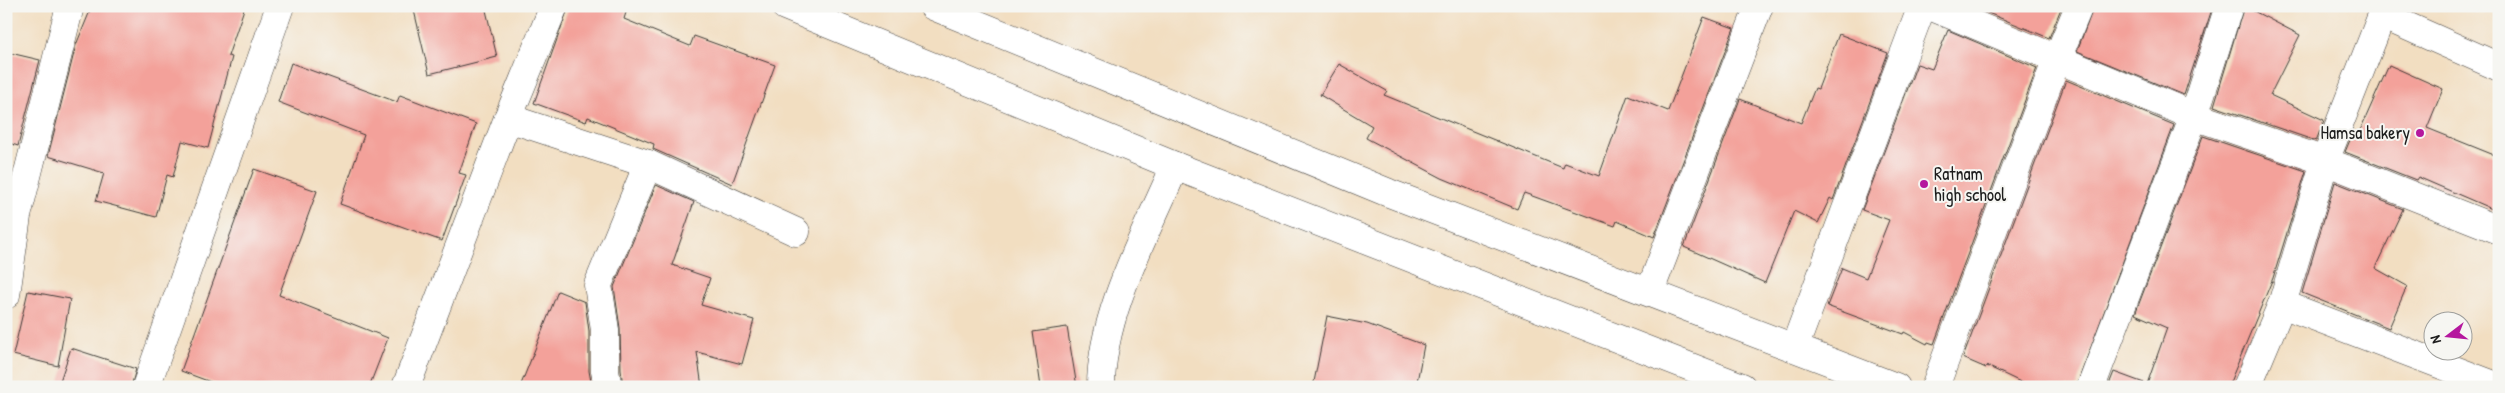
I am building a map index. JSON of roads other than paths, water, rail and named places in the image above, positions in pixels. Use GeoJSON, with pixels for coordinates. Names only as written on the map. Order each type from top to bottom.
{"type":"FeatureCollection","features":[{"type":"Feature","properties":{"kind":"street"},"geometry":{"type":"LineString","coordinates":[[6,295],[18,216],[70,6]]}},
{"type":"Feature","properties":{"kind":"street"},"geometry":{"type":"LineString","coordinates":[[146,387],[280,6]]}},
{"type":"Feature","properties":{"kind":"street"},"geometry":{"type":"LineString","coordinates":[[406,387],[508,118],[554,6]]}},
{"type":"Feature","properties":{"kind":"street"},"geometry":{"type":"LineString","coordinates":[[785,6],[1174,166],[1742,387]]}},
{"type":"Feature","properties":{"kind":"street"},"geometry":{"type":"LineString","coordinates":[[933,6],[1389,193],[1795,346],[1896,387]]}},
{"type":"Feature","properties":{"kind":"street"},"geometry":{"type":"LineString","coordinates":[[1650,291],[1759,6]]}},
{"type":"Feature","properties":{"kind":"street"},"geometry":{"type":"LineString","coordinates":[[1795,346],[1922,6]]}},
{"type":"Feature","properties":{"kind":"street"},"geometry":{"type":"LineString","coordinates":[[1930,6],[2194,116],[2325,161],[2499,230]]}},
{"type":"Feature","properties":{"kind":"street"},"geometry":{"type":"LineString","coordinates":[[1935,387],[2057,58],[2079,6]]}},
{"type":"Feature","properties":{"kind":"street"},"geometry":{"type":"LineString","coordinates":[[2091,387],[2194,116],[2229,6]]}},
{"type":"Feature","properties":{"kind":"street"},"geometry":{"type":"LineString","coordinates":[[2247,387],[2282,304],[2325,161],[2382,16],[2499,67]]}},
{"type":"Feature","properties":{"kind":"street"},"geometry":{"type":"LineString","coordinates":[[508,118],[648,164],[796,232]]}},
{"type":"Feature","properties":{"kind":"street"},"geometry":{"type":"LineString","coordinates":[[606,379],[605,330],[598,284],[648,164]]}},
{"type":"Feature","properties":{"kind":"street"},"geometry":{"type":"LineString","coordinates":[[1101,387],[1101,361],[1120,294],[1174,166]]}},
{"type":"Feature","properties":{"kind":"street"},"geometry":{"type":"LineString","coordinates":[[2282,304],[2494,385]]}},
{"type":"Feature","properties":{"kind":"place","name":"Hamsa bakery"},"geometry":{"type":"Point","coordinates":[2420,133]}},
{"type":"Feature","properties":{"kind":"place","name":"Ratnam high school"},"geometry":{"type":"Point","coordinates":[1924,184]}}]}
